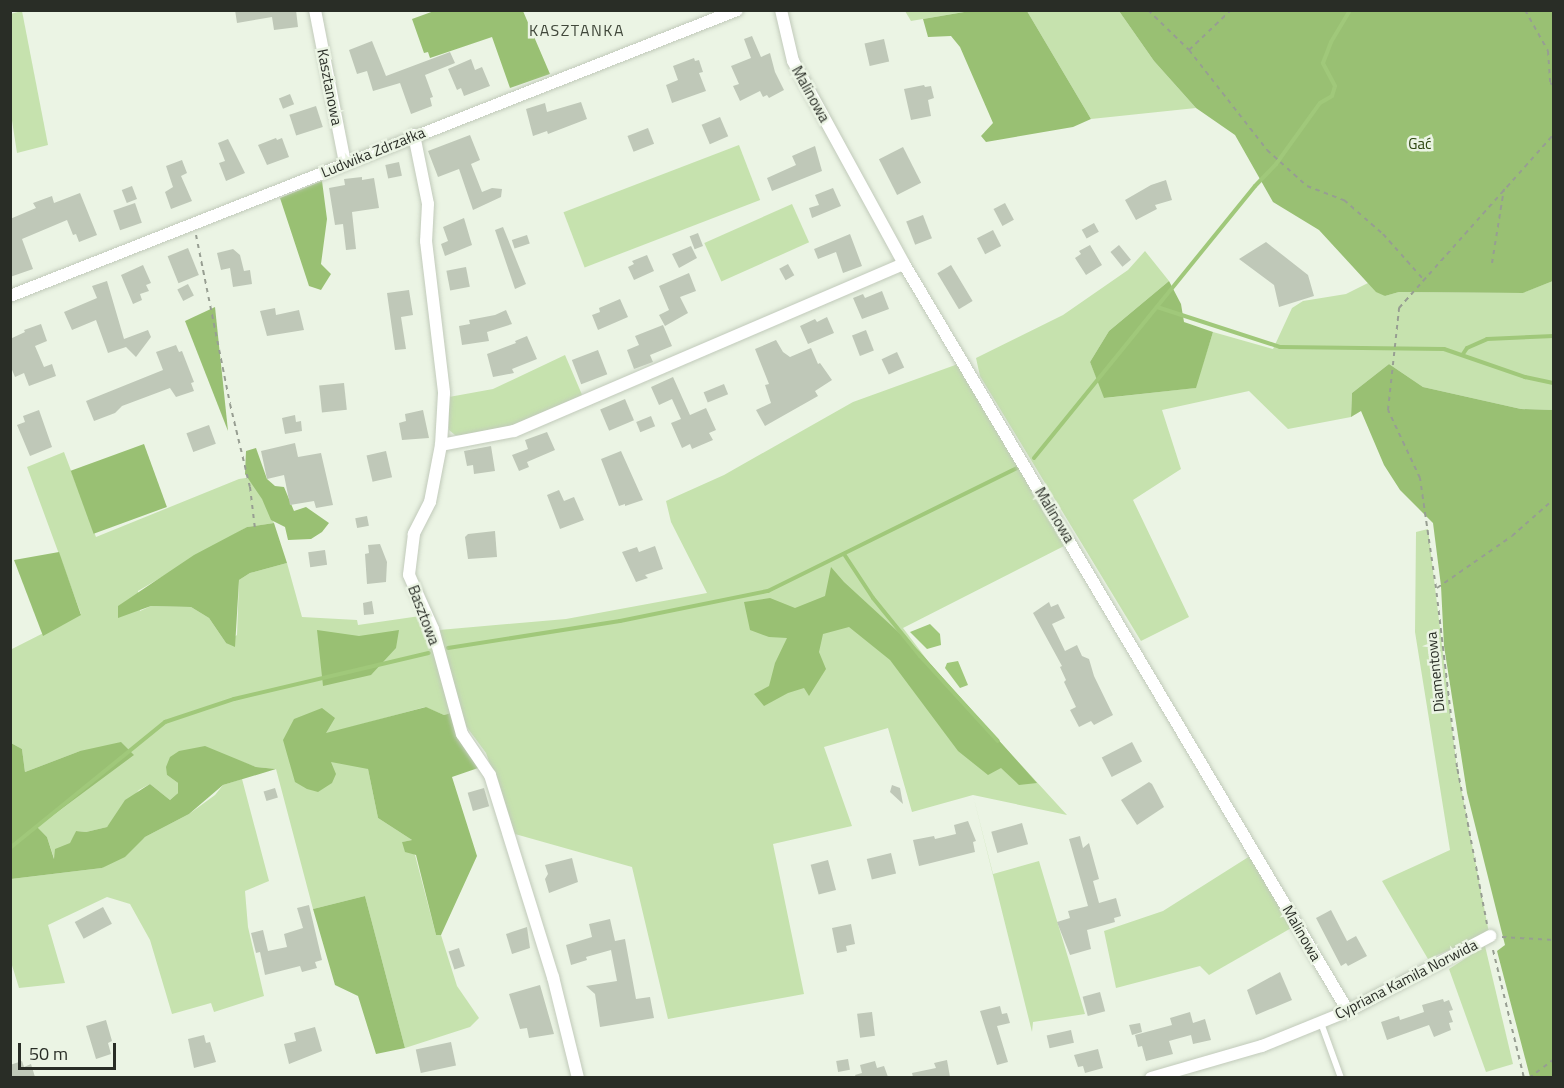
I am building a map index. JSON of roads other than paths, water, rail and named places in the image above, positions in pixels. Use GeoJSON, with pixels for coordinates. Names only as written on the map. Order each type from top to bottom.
{"type":"FeatureCollection","features":[{"type":"Feature","properties":{"kind":"street","name":"Kasztanowa"},"geometry":{"type":"LineString","coordinates":[[315,10],[345,163]]}},
{"type":"Feature","properties":{"kind":"street","name":"Ludwika Zdrzałka"},"geometry":{"type":"LineString","coordinates":[[10,296],[414,135],[737,10]]}},
{"type":"Feature","properties":{"kind":"street","name":"Malinowa"},"geometry":{"type":"LineString","coordinates":[[781,10],[793,61],[904,264],[1348,1011]]}},
{"type":"Feature","properties":{"kind":"street","name":"Basztowa"},"geometry":{"type":"LineString","coordinates":[[414,135],[428,204],[426,241],[444,393],[441,446],[430,502],[414,534],[409,575],[433,628],[462,734],[490,775],[553,977],[578,1077]]}},
{"type":"Feature","properties":{"kind":"street"},"geometry":{"type":"LineString","coordinates":[[441,446],[514,430],[904,264]]}},
{"type":"Feature","properties":{"kind":"street","name":"Cypriana Kamila Norwida"},"geometry":{"type":"LineString","coordinates":[[1150,1077],[1262,1046],[1348,1011],[1490,936]]}},
{"type":"Feature","properties":{"kind":"lane","name":"Cypriana Kamila Norwida"},"geometry":{"type":"LineString","coordinates":[[1321,1022],[1341,1077]]}},
{"type":"Feature","properties":{"kind":"waterway"},"geometry":{"type":"LineString","coordinates":[[1034,458],[1255,186],[1276,164],[1320,103],[1332,96],[1335,86],[1323,63],[1331,42],[1350,10]]}},
{"type":"Feature","properties":{"kind":"waterway"},"geometry":{"type":"LineString","coordinates":[[1157,307],[1280,347],[1444,349],[1525,377],[1554,383]]}},
{"type":"Feature","properties":{"kind":"waterway"},"geometry":{"type":"LineString","coordinates":[[1463,354],[1467,348],[1487,339],[1554,336]]}},
{"type":"Feature","properties":{"kind":"waterway"},"geometry":{"type":"LineString","coordinates":[[448,648],[620,621],[768,591],[1019,467]]}},
{"type":"Feature","properties":{"kind":"waterway"},"geometry":{"type":"LineString","coordinates":[[844,554],[873,598],[920,656],[998,741]]}},
{"type":"Feature","properties":{"kind":"waterway"},"geometry":{"type":"LineString","coordinates":[[10,848],[165,722],[234,699],[429,653]]}},
{"type":"Feature","properties":{"kind":"district","name":"KASZTANKA"},"geometry":{"type":"Point","coordinates":[577,30]}},
{"type":"Feature","properties":{"kind":"park label","name":"Gać"},"geometry":{"type":"Point","coordinates":[1420,144]}}]}
